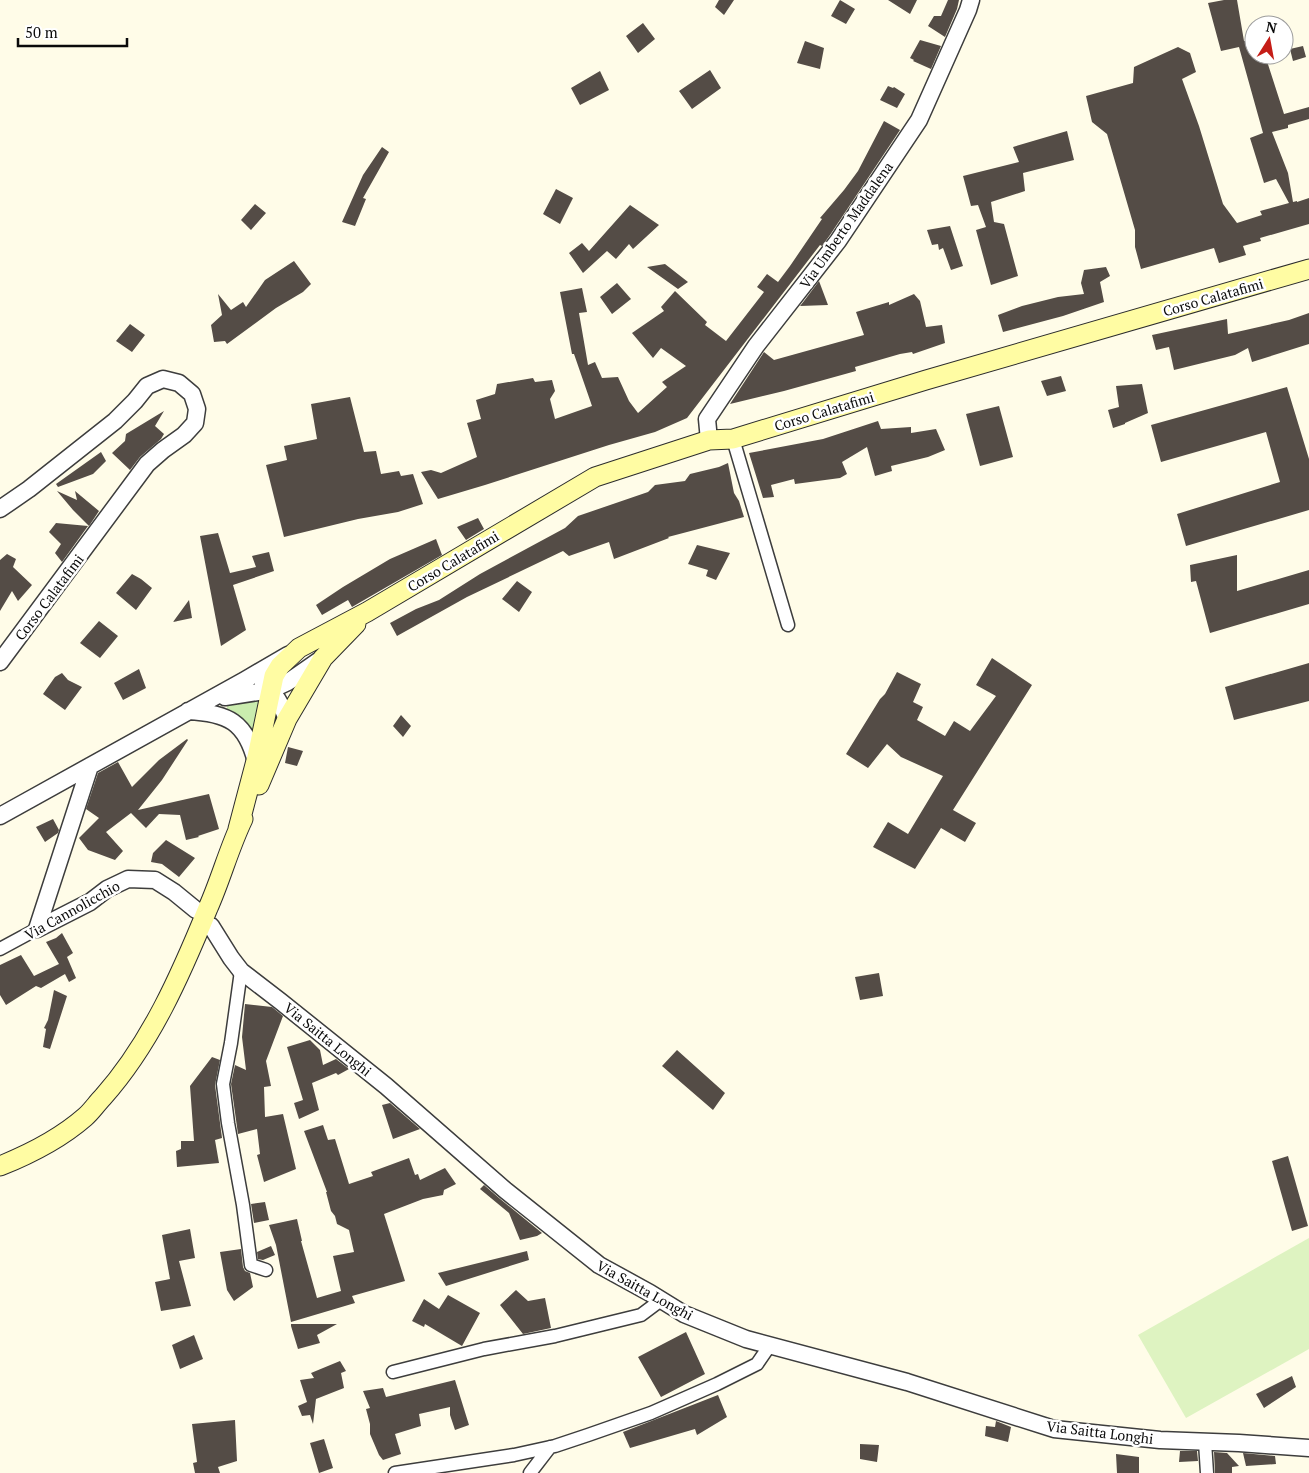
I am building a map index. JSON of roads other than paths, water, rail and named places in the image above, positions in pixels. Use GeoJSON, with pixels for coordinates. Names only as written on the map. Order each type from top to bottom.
{"type":"FeatureCollection","features":[{"type":"Feature","properties":{"kind":"main road","name":"Corso Calatafimi"},"geometry":{"type":"LineString","coordinates":[[367,612],[595,477],[709,440],[733,439],[926,380],[1309,270]]}},
{"type":"Feature","properties":{"kind":"main road"},"geometry":{"type":"LineString","coordinates":[[238,829],[256,762],[274,676],[280,666],[300,648],[367,612]]}},
{"type":"Feature","properties":{"kind":"main road"},"geometry":{"type":"LineString","coordinates":[[0,1166],[48,1143],[86,1116],[111,1088],[142,1047],[199,930],[238,829],[266,771],[287,719],[323,658],[367,612]]}},
{"type":"Feature","properties":{"kind":"street","name":"Via Umberto Maddalena"},"geometry":{"type":"LineString","coordinates":[[709,440],[707,419],[756,346],[838,241],[919,120],[971,0]]}},
{"type":"Feature","properties":{"kind":"street","name":"Corso Calatafimi"},"geometry":{"type":"LineString","coordinates":[[0,509],[29,489],[115,421],[147,386],[163,379],[179,383],[192,394],[198,408],[195,423],[184,435],[147,464],[0,662]]}},
{"type":"Feature","properties":{"kind":"street"},"geometry":{"type":"LineString","coordinates":[[733,439],[788,626]]}},
{"type":"Feature","properties":{"kind":"street"},"geometry":{"type":"LineString","coordinates":[[0,816],[300,648]]}},
{"type":"Feature","properties":{"kind":"street"},"geometry":{"type":"LineString","coordinates":[[208,700],[271,690],[288,682],[323,658]]}},
{"type":"Feature","properties":{"kind":"street"},"geometry":{"type":"LineString","coordinates":[[245,680],[257,681],[271,690],[280,702],[287,719]]}},
{"type":"Feature","properties":{"kind":"street"},"geometry":{"type":"LineString","coordinates":[[188,710],[219,714],[232,721],[245,732],[256,762]]}},
{"type":"Feature","properties":{"kind":"street"},"geometry":{"type":"LineString","coordinates":[[37,930],[90,766]]}},
{"type":"Feature","properties":{"kind":"street","name":"Via Cannolicchio"},"geometry":{"type":"LineString","coordinates":[[0,950],[90,902],[107,889],[128,879],[155,880],[174,892],[196,910]]}},
{"type":"Feature","properties":{"kind":"street","name":"Via Saitta Longhi"},"geometry":{"type":"LineString","coordinates":[[211,926],[241,971],[386,1086],[505,1190],[599,1266],[684,1314],[746,1338],[907,1382],[1054,1429],[1151,1439],[1309,1448]]}},
{"type":"Feature","properties":{"kind":"street"},"geometry":{"type":"LineString","coordinates":[[241,971],[223,1084],[251,1265],[266,1270]]}},
{"type":"Feature","properties":{"kind":"street"},"geometry":{"type":"LineString","coordinates":[[393,1372],[484,1349],[555,1336],[641,1315],[660,1300]]}},
{"type":"Feature","properties":{"kind":"street"},"geometry":{"type":"LineString","coordinates":[[395,1473],[514,1455],[550,1447],[651,1413],[757,1364],[770,1345]]}},
{"type":"Feature","properties":{"kind":"street"},"geometry":{"type":"LineString","coordinates":[[1206,1442],[1207,1473]]}},
{"type":"Feature","properties":{"kind":"street"},"geometry":{"type":"LineString","coordinates":[[530,1473],[550,1447]]}}]}
